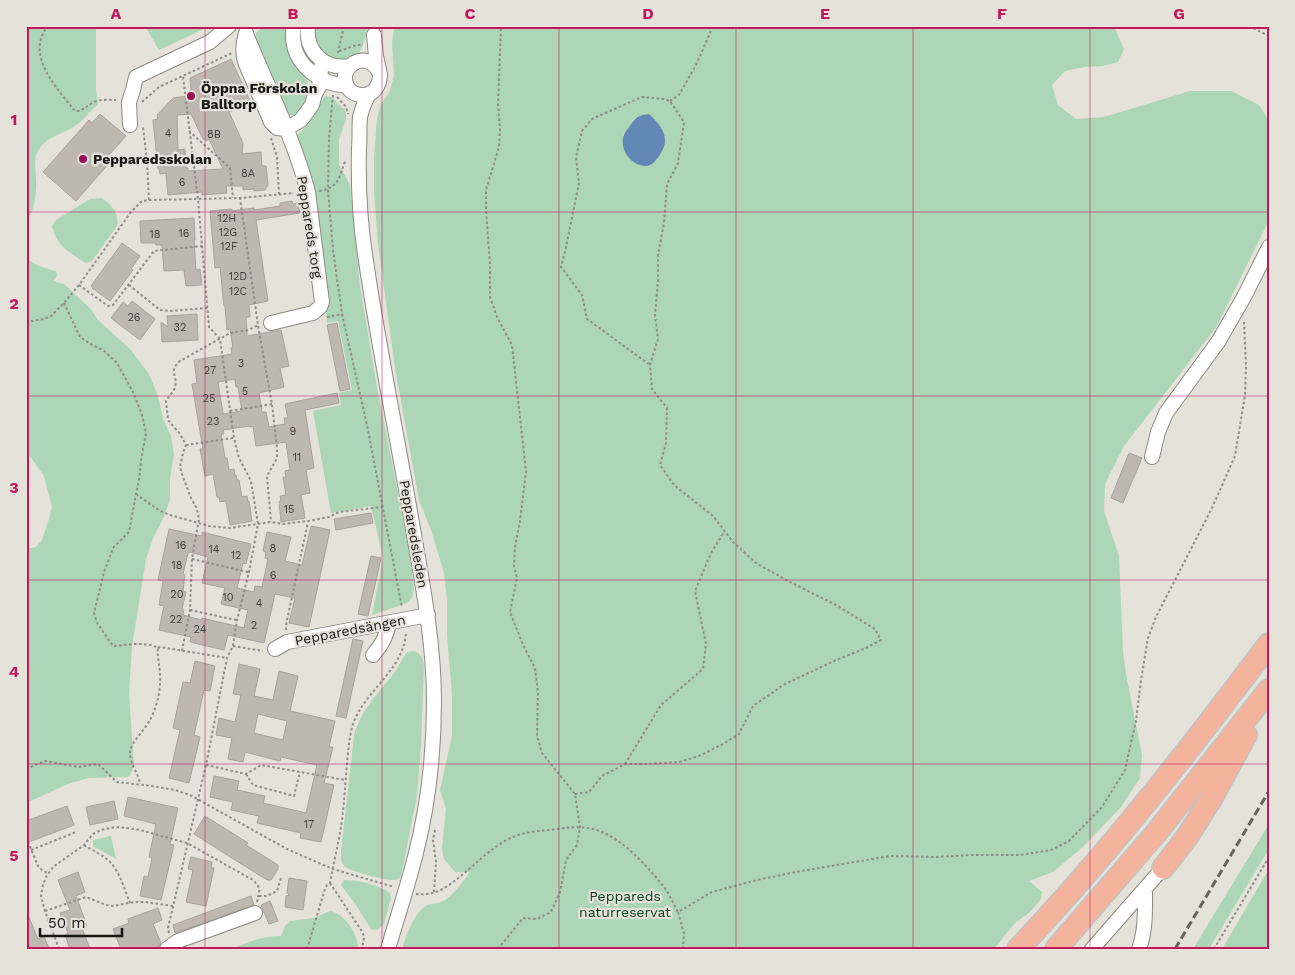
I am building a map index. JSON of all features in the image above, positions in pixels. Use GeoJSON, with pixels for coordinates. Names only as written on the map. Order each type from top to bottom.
{"type":"FeatureCollection","features":[{"type":"Feature","properties":{"kind":"highway"},"geometry":{"type":"LineString","coordinates":[[1018,949],[1136,815],[1205,729],[1269,644]]}},
{"type":"Feature","properties":{"kind":"highway"},"geometry":{"type":"LineString","coordinates":[[1056,949],[1157,832],[1269,690]]}},
{"type":"Feature","properties":{"kind":"highway"},"geometry":{"type":"LineString","coordinates":[[1163,868],[1187,837],[1211,799],[1269,694]]}},
{"type":"Feature","properties":{"kind":"street"},"geometry":{"type":"LineString","coordinates":[[136,124],[129,102],[136,77],[210,42],[229,26]]}},
{"type":"Feature","properties":{"kind":"street"},"geometry":{"type":"LineString","coordinates":[[294,26],[292,33],[294,47],[297,57],[303,65],[328,82],[360,95],[370,93],[378,86],[380,77],[375,31]]}},
{"type":"Feature","properties":{"kind":"street"},"geometry":{"type":"LineString","coordinates":[[308,26],[308,39],[311,47],[315,55],[322,61],[328,64],[348,64],[367,61],[372,63],[379,72]]}},
{"type":"Feature","properties":{"kind":"street"},"geometry":{"type":"LineString","coordinates":[[248,30],[242,54],[244,62],[271,122],[277,128],[286,129],[294,126],[307,113],[319,87],[322,61]]}},
{"type":"Feature","properties":{"kind":"street"},"geometry":{"type":"LineString","coordinates":[[341,88],[348,64],[365,52],[375,31]]}},
{"type":"Feature","properties":{"kind":"street","name":"Pepparedsleden"},"geometry":{"type":"LineString","coordinates":[[341,88],[354,119],[359,159],[364,248],[428,615],[432,659],[433,734],[426,802],[416,855],[388,949]]}},
{"type":"Feature","properties":{"kind":"street","name":"Pepparedsleden"},"geometry":{"type":"LineString","coordinates":[[354,119],[370,93]]}},
{"type":"Feature","properties":{"kind":"street","name":"Peppareds torg"},"geometry":{"type":"LineString","coordinates":[[265,324],[313,313],[320,307],[322,302],[308,192],[286,129]]}},
{"type":"Feature","properties":{"kind":"street"},"geometry":{"type":"LineString","coordinates":[[1152,457],[1158,432],[1166,413],[1218,342],[1269,247]]}},
{"type":"Feature","properties":{"kind":"street","name":"Pepparedsängen"},"geometry":{"type":"LineString","coordinates":[[274,649],[287,642],[428,615]]}},
{"type":"Feature","properties":{"kind":"street"},"geometry":{"type":"LineString","coordinates":[[373,654],[384,640],[389,623]]}},
{"type":"Feature","properties":{"kind":"street"},"geometry":{"type":"LineString","coordinates":[[1092,949],[1163,868]]}},
{"type":"Feature","properties":{"kind":"street"},"geometry":{"type":"LineString","coordinates":[[1139,949],[1145,913],[1145,890]]}},
{"type":"Feature","properties":{"kind":"street"},"geometry":{"type":"LineString","coordinates":[[169,948],[178,941],[255,913]]}},
{"type":"Feature","properties":{"kind":"path"},"geometry":{"type":"LineString","coordinates":[[41,26],[46,28]]}},
{"type":"Feature","properties":{"kind":"path"},"geometry":{"type":"LineString","coordinates":[[344,26],[348,64]]}},
{"type":"Feature","properties":{"kind":"path"},"geometry":{"type":"LineString","coordinates":[[498,949],[523,918],[537,919],[552,912],[560,892],[566,860],[577,845],[580,827],[575,794],[542,753],[537,736],[538,692],[536,668],[523,645],[510,612],[517,578],[514,566],[515,547],[526,471],[512,346],[497,317],[490,297],[486,190],[500,147],[498,104],[501,26]]}},
{"type":"Feature","properties":{"kind":"path"},"geometry":{"type":"LineString","coordinates":[[670,101],[679,95],[697,63],[713,26]]}},
{"type":"Feature","properties":{"kind":"path"},"geometry":{"type":"LineString","coordinates":[[1249,26],[1269,36]]}},
{"type":"Feature","properties":{"kind":"path"},"geometry":{"type":"LineString","coordinates":[[169,948],[168,928],[206,765],[227,658],[233,646],[258,524],[251,482],[239,458],[234,438],[220,339],[209,327],[198,199],[183,76]]}},
{"type":"Feature","properties":{"kind":"path"},"geometry":{"type":"LineString","coordinates":[[341,88],[337,97],[354,119]]}},
{"type":"Feature","properties":{"kind":"path"},"geometry":{"type":"LineString","coordinates":[[307,949],[333,869],[343,814],[345,780],[353,724],[366,698],[392,668],[405,644],[406,634],[367,425],[342,314],[333,250],[328,190],[329,138],[341,88]]}},
{"type":"Feature","properties":{"kind":"path"},"geometry":{"type":"LineString","coordinates":[[575,794],[589,792],[602,776],[625,764],[679,762],[699,756],[723,744],[739,734],[752,706],[784,684],[881,640],[875,629],[836,605],[756,563],[733,542],[713,516],[674,485],[660,465],[666,443],[667,408],[652,389],[650,364],[658,340],[655,315],[658,255],[664,223],[667,184],[678,163],[684,122],[670,101],[642,97],[592,119],[582,131],[576,157],[579,183],[561,267],[582,295],[588,319],[650,364]]}},
{"type":"Feature","properties":{"kind":"path"},"geometry":{"type":"LineString","coordinates":[[136,124],[147,160],[148,200]]}},
{"type":"Feature","properties":{"kind":"path"},"geometry":{"type":"LineString","coordinates":[[189,131],[230,168],[233,198]]}},
{"type":"Feature","properties":{"kind":"path"},"geometry":{"type":"LineString","coordinates":[[26,322],[51,316],[64,303],[131,212],[142,201],[240,198],[328,190],[336,184],[347,157]]}},
{"type":"Feature","properties":{"kind":"path"},"geometry":{"type":"LineString","coordinates":[[240,198],[265,324],[277,448],[276,458],[267,476],[271,522]]}},
{"type":"Feature","properties":{"kind":"path"},"geometry":{"type":"LineString","coordinates":[[79,285],[108,306],[113,305],[154,251],[202,246]]}},
{"type":"Feature","properties":{"kind":"path"},"geometry":{"type":"LineString","coordinates":[[129,285],[160,310],[170,312],[207,308]]}},
{"type":"Feature","properties":{"kind":"path"},"geometry":{"type":"LineString","coordinates":[[678,912],[712,892],[757,880],[890,856],[1020,854],[1051,850],[1069,840],[1102,807],[1125,770],[1136,721],[1148,638],[1156,617],[1212,508],[1235,456],[1246,376],[1244,296]]}},
{"type":"Feature","properties":{"kind":"path"},"geometry":{"type":"LineString","coordinates":[[64,303],[80,337],[103,350],[117,363],[134,394],[146,432],[129,532],[113,548],[104,572],[94,613],[97,623],[112,646],[145,644],[158,648],[227,658]]}},
{"type":"Feature","properties":{"kind":"path"},"geometry":{"type":"LineString","coordinates":[[182,651],[190,610],[192,559],[199,514],[180,467],[186,445],[180,434],[168,420],[166,412],[166,401],[175,388],[175,365],[230,333],[248,330],[265,324]]}},
{"type":"Feature","properties":{"kind":"path"},"geometry":{"type":"LineString","coordinates":[[230,411],[272,404]]}},
{"type":"Feature","properties":{"kind":"path"},"geometry":{"type":"LineString","coordinates":[[186,445],[234,438]]}},
{"type":"Feature","properties":{"kind":"path"},"geometry":{"type":"LineString","coordinates":[[136,494],[160,511],[209,526],[229,528],[271,522],[283,524],[308,521],[329,517],[339,512],[382,507]]}},
{"type":"Feature","properties":{"kind":"path"},"geometry":{"type":"LineString","coordinates":[[287,642],[286,625],[308,521]]}},
{"type":"Feature","properties":{"kind":"path"},"geometry":{"type":"LineString","coordinates":[[625,764],[661,705],[703,670],[706,644],[695,591],[711,553],[725,531]]}},
{"type":"Feature","properties":{"kind":"path"},"geometry":{"type":"LineString","coordinates":[[192,559],[248,572]]}},
{"type":"Feature","properties":{"kind":"path"},"geometry":{"type":"LineString","coordinates":[[190,610],[237,620]]}},
{"type":"Feature","properties":{"kind":"path"},"geometry":{"type":"LineString","coordinates":[[233,646],[265,651],[274,649]]}},
{"type":"Feature","properties":{"kind":"path"},"geometry":{"type":"LineString","coordinates":[[140,784],[131,761],[130,753],[133,743],[148,724],[157,701],[160,682],[157,657],[158,648]]}},
{"type":"Feature","properties":{"kind":"path"},"geometry":{"type":"LineString","coordinates":[[26,769],[44,761],[78,767],[98,764],[117,782],[175,790],[198,799],[287,849],[333,869],[397,888]]}},
{"type":"Feature","properties":{"kind":"path"},"geometry":{"type":"LineString","coordinates":[[206,765],[246,774],[261,765],[345,780]]}},
{"type":"Feature","properties":{"kind":"path"},"geometry":{"type":"LineString","coordinates":[[246,774],[253,785],[294,796],[300,772]]}},
{"type":"Feature","properties":{"kind":"path"},"geometry":{"type":"LineString","coordinates":[[434,892],[436,862],[433,840],[436,825]]}},
{"type":"Feature","properties":{"kind":"path"},"geometry":{"type":"LineString","coordinates":[[59,949],[41,896],[43,886],[53,867],[84,845],[93,834],[115,827],[140,830],[187,843],[253,880],[259,886],[260,894],[255,913]]}},
{"type":"Feature","properties":{"kind":"path"},"geometry":{"type":"LineString","coordinates":[[415,894],[434,892],[445,888],[485,855],[520,834],[580,827],[594,829],[606,833],[617,840],[645,866],[668,893],[678,912],[684,934],[683,949]]}},
{"type":"Feature","properties":{"kind":"path"},"geometry":{"type":"LineString","coordinates":[[31,850],[76,832]]}},
{"type":"Feature","properties":{"kind":"path"},"geometry":{"type":"LineString","coordinates":[[26,837],[38,866],[49,874]]}},
{"type":"Feature","properties":{"kind":"path"},"geometry":{"type":"LineString","coordinates":[[84,845],[108,860],[115,868],[130,903]]}},
{"type":"Feature","properties":{"kind":"path"},"geometry":{"type":"LineString","coordinates":[[1214,949],[1269,857]]}},
{"type":"Feature","properties":{"kind":"path"},"geometry":{"type":"LineString","coordinates":[[259,896],[267,896],[277,891],[281,878]]}},
{"type":"Feature","properties":{"kind":"path"},"geometry":{"type":"LineString","coordinates":[[330,883],[363,933],[362,949]]}},
{"type":"Feature","properties":{"kind":"path"},"geometry":{"type":"LineString","coordinates":[[45,911],[86,896],[113,906],[145,902],[173,906]]}},
{"type":"Feature","properties":{"kind":"green space"},"geometry":{"type":"Polygon","coordinates":[[[26,26],[102,26],[96,29],[96,90],[98,104],[79,123],[45,142],[36,154],[36,195],[32,212],[26,222],[26,26]]]}},
{"type":"Feature","properties":{"kind":"green space"},"geometry":{"type":"Polygon","coordinates":[[[145,26],[210,26],[159,50],[145,26]]]}},
{"type":"Feature","properties":{"kind":"green space"},"geometry":{"type":"Polygon","coordinates":[[[262,26],[283,26],[290,39],[297,66],[307,80],[308,95],[295,116],[285,113],[256,45],[255,35],[262,26]]]}},
{"type":"Feature","properties":{"kind":"green space"},"geometry":{"type":"Polygon","coordinates":[[[315,26],[368,26],[364,41],[357,55],[348,60],[332,61],[323,54],[316,43],[315,26]]]}},
{"type":"Feature","properties":{"kind":"green space","name":"Peppareds naturreservat"},"geometry":{"type":"Polygon","coordinates":[[[395,26],[1114,26],[1124,49],[1118,62],[1065,71],[1052,85],[1058,105],[1076,119],[1104,117],[1190,91],[1231,91],[1259,105],[1269,121],[1269,220],[1217,326],[1124,446],[1105,484],[1104,511],[1119,556],[1123,652],[1142,755],[1140,778],[1121,807],[1083,847],[1053,872],[1029,881],[1042,892],[1041,899],[1030,912],[1014,924],[994,949],[402,949],[410,926],[420,911],[426,906],[447,899],[470,872],[455,872],[444,859],[442,848],[446,809],[440,790],[452,736],[452,694],[447,636],[447,599],[444,573],[432,533],[419,500],[395,368],[378,244],[374,193],[374,158],[377,118],[381,104],[390,91],[394,75],[392,42],[395,26]],[[634,119],[623,135],[637,163],[634,119]]]}},
{"type":"Feature","properties":{"kind":"green space"},"geometry":{"type":"Polygon","coordinates":[[[325,96],[331,97],[346,111],[346,120],[339,139],[339,164],[350,185],[360,286],[377,387],[409,549],[414,588],[412,598],[407,603],[372,615],[383,558],[371,506],[331,513],[313,411],[341,405],[339,393],[352,390],[338,321],[327,323],[326,312],[329,304],[315,204],[294,138],[308,124],[325,96]]]}},
{"type":"Feature","properties":{"kind":"green space"},"geometry":{"type":"Polygon","coordinates":[[[102,198],[114,210],[117,217],[117,226],[92,261],[86,263],[60,244],[52,226],[56,220],[90,199],[102,198]]]}},
{"type":"Feature","properties":{"kind":"green space"},"geometry":{"type":"Polygon","coordinates":[[[26,258],[33,263],[56,271],[57,276],[53,281],[64,284],[91,309],[98,320],[130,349],[149,374],[158,396],[163,419],[171,436],[174,455],[170,478],[170,500],[146,559],[132,646],[129,694],[134,766],[129,777],[88,778],[68,784],[26,803],[26,549],[36,547],[42,540],[52,507],[44,476],[26,451],[26,258]]]}},
{"type":"Feature","properties":{"kind":"green space"},"geometry":{"type":"Polygon","coordinates":[[[414,651],[422,657],[424,666],[417,796],[401,877],[390,880],[360,873],[344,866],[341,861],[341,851],[354,736],[357,726],[376,695],[394,673],[407,652],[414,651]]]}},
{"type":"Feature","properties":{"kind":"green space"},"geometry":{"type":"Polygon","coordinates":[[[1269,824],[1269,849],[1209,949],[1193,949],[1269,824]]]}},
{"type":"Feature","properties":{"kind":"green space"},"geometry":{"type":"Polygon","coordinates":[[[111,836],[116,859],[93,846],[93,840],[111,836]]]}},
{"type":"Feature","properties":{"kind":"green space"},"geometry":{"type":"Polygon","coordinates":[[[1269,869],[1269,949],[1222,949],[1269,869]]]}},
{"type":"Feature","properties":{"kind":"green space"},"geometry":{"type":"Polygon","coordinates":[[[344,880],[368,883],[390,893],[391,898],[384,924],[377,930],[371,929],[341,885],[344,880]]]}},
{"type":"Feature","properties":{"kind":"green space"},"geometry":{"type":"Polygon","coordinates":[[[330,911],[340,916],[350,926],[356,937],[358,949],[232,949],[262,938],[281,936],[285,926],[290,921],[314,918],[330,911]]]}},
{"type":"Feature","properties":{"kind":"water"},"geometry":{"type":"Polygon","coordinates":[[[649,114],[664,133],[665,144],[659,156],[653,163],[647,166],[635,163],[630,159],[624,148],[623,137],[635,119],[649,114]]]}},
{"type":"Feature","properties":{"kind":"building"},"geometry":{"type":"Polygon","coordinates":[[[231,59],[251,103],[229,112],[243,143],[242,154],[261,152],[262,166],[266,166],[268,185],[265,190],[243,190],[243,186],[226,186],[227,193],[202,195],[202,192],[168,195],[166,173],[160,174],[158,169],[153,120],[158,119],[157,115],[173,98],[188,96],[188,93],[191,92],[190,78],[231,59]],[[191,114],[177,115],[178,150],[185,149],[186,168],[188,168],[188,171],[223,169],[209,139],[206,141],[203,139],[191,114]]]}},
{"type":"Feature","properties":{"kind":"building","name":"Pepparedsskolan"},"geometry":{"type":"Polygon","coordinates":[[[100,114],[126,136],[108,156],[112,160],[76,201],[43,172],[89,120],[92,123],[100,114]]]}},
{"type":"Feature","properties":{"kind":"building"},"geometry":{"type":"Polygon","coordinates":[[[292,201],[293,204],[298,203],[300,213],[256,220],[268,301],[249,305],[250,317],[246,317],[247,336],[281,330],[289,366],[280,368],[284,387],[259,393],[262,412],[266,412],[269,427],[285,424],[284,418],[288,418],[285,404],[337,393],[339,403],[305,410],[314,468],[306,470],[310,493],[301,495],[305,518],[281,522],[280,496],[286,495],[283,477],[286,477],[285,471],[290,470],[286,442],[256,446],[253,426],[223,430],[224,434],[221,434],[225,458],[227,458],[229,470],[234,469],[235,476],[239,480],[242,497],[247,496],[252,521],[230,525],[226,501],[220,502],[219,497],[217,497],[213,474],[205,476],[200,449],[203,449],[192,384],[197,383],[194,360],[232,354],[231,348],[233,348],[230,329],[227,330],[220,267],[215,268],[210,211],[254,208],[254,210],[280,206],[280,203],[292,201]],[[235,379],[218,382],[223,414],[242,411],[238,387],[236,387],[235,379]]]}},
{"type":"Feature","properties":{"kind":"building"},"geometry":{"type":"Polygon","coordinates":[[[194,218],[196,270],[200,269],[202,285],[186,286],[184,270],[164,271],[162,245],[141,243],[140,221],[194,218]]]}},
{"type":"Feature","properties":{"kind":"building"},"geometry":{"type":"Polygon","coordinates":[[[122,243],[140,256],[131,269],[133,270],[110,301],[91,286],[122,243]]]}},
{"type":"Feature","properties":{"kind":"building"},"geometry":{"type":"Polygon","coordinates":[[[132,301],[155,319],[140,340],[111,318],[123,302],[128,306],[132,301]]]}},
{"type":"Feature","properties":{"kind":"building"},"geometry":{"type":"Polygon","coordinates":[[[197,314],[198,340],[162,342],[161,322],[168,327],[167,316],[197,314]]]}},
{"type":"Feature","properties":{"kind":"building"},"geometry":{"type":"Polygon","coordinates":[[[337,323],[350,389],[340,391],[327,325],[337,323]]]}},
{"type":"Feature","properties":{"kind":"building"},"geometry":{"type":"Polygon","coordinates":[[[1129,453],[1142,458],[1123,503],[1111,498],[1129,453]]]}},
{"type":"Feature","properties":{"kind":"building"},"geometry":{"type":"Polygon","coordinates":[[[371,513],[373,523],[336,530],[334,519],[371,513]]]}},
{"type":"Feature","properties":{"kind":"building"},"geometry":{"type":"Polygon","coordinates":[[[311,526],[330,530],[309,627],[289,623],[295,598],[275,594],[264,643],[228,635],[224,650],[190,642],[191,637],[159,630],[164,606],[159,605],[163,581],[158,580],[169,529],[202,536],[202,532],[251,544],[246,564],[243,563],[237,588],[254,592],[255,586],[262,587],[268,559],[265,558],[266,552],[263,551],[267,532],[291,537],[285,561],[302,565],[311,526]],[[188,553],[183,574],[185,575],[183,591],[186,592],[182,609],[184,610],[183,615],[244,628],[248,610],[221,604],[225,588],[202,583],[208,557],[188,553]]]}},
{"type":"Feature","properties":{"kind":"building"},"geometry":{"type":"Polygon","coordinates":[[[371,556],[381,558],[368,616],[358,614],[371,556]]]}},
{"type":"Feature","properties":{"kind":"building"},"geometry":{"type":"Polygon","coordinates":[[[353,639],[363,641],[346,718],[336,716],[353,639]]]}},
{"type":"Feature","properties":{"kind":"building"},"geometry":{"type":"Polygon","coordinates":[[[195,661],[215,666],[210,691],[204,690],[194,735],[200,737],[189,783],[169,778],[180,730],[173,728],[183,682],[190,683],[195,661]]]}},
{"type":"Feature","properties":{"kind":"building"},"geometry":{"type":"Polygon","coordinates":[[[239,664],[260,669],[254,696],[273,700],[279,671],[298,676],[290,711],[335,721],[329,747],[333,747],[324,783],[334,785],[321,842],[300,838],[301,833],[257,823],[259,816],[231,810],[233,802],[210,797],[214,776],[239,781],[237,790],[265,796],[263,803],[306,813],[317,765],[281,757],[280,761],[245,752],[243,762],[228,759],[232,738],[216,735],[219,718],[235,722],[241,695],[233,694],[239,664]],[[258,714],[254,733],[283,740],[287,721],[258,714]]]}},
{"type":"Feature","properties":{"kind":"building"},"geometry":{"type":"Polygon","coordinates":[[[128,797],[178,808],[170,844],[174,845],[161,900],[140,896],[144,876],[148,877],[152,858],[149,857],[156,824],[124,816],[128,797]]]}},
{"type":"Feature","properties":{"kind":"building"},"geometry":{"type":"Polygon","coordinates":[[[114,801],[118,819],[90,825],[86,807],[114,801]]]}},
{"type":"Feature","properties":{"kind":"building"},"geometry":{"type":"Polygon","coordinates":[[[67,806],[74,825],[26,843],[26,821],[67,806]]]}},
{"type":"Feature","properties":{"kind":"building"},"geometry":{"type":"Polygon","coordinates":[[[205,816],[248,843],[246,845],[278,865],[278,869],[271,880],[267,880],[194,834],[205,816]]]}},
{"type":"Feature","properties":{"kind":"building"},"geometry":{"type":"Polygon","coordinates":[[[191,857],[212,862],[211,868],[214,868],[206,906],[186,902],[193,870],[188,869],[191,857]]]}},
{"type":"Feature","properties":{"kind":"building"},"geometry":{"type":"Polygon","coordinates":[[[78,872],[85,892],[76,896],[87,926],[82,928],[90,949],[70,949],[65,935],[68,933],[60,913],[70,910],[58,880],[78,872]]]}},
{"type":"Feature","properties":{"kind":"building"},"geometry":{"type":"Polygon","coordinates":[[[289,878],[307,881],[303,910],[285,907],[286,896],[289,895],[287,893],[289,878]]]}},
{"type":"Feature","properties":{"kind":"building"},"geometry":{"type":"Polygon","coordinates":[[[251,896],[254,905],[175,933],[173,925],[251,896]]]}},
{"type":"Feature","properties":{"kind":"building"},"geometry":{"type":"Polygon","coordinates":[[[270,901],[278,921],[269,924],[261,905],[270,901]]]}},
{"type":"Feature","properties":{"kind":"building"},"geometry":{"type":"Polygon","coordinates":[[[158,908],[162,920],[153,924],[161,943],[159,946],[152,949],[121,949],[113,929],[129,923],[128,919],[158,908]]]}},
{"type":"Feature","properties":{"kind":"building"},"geometry":{"type":"Polygon","coordinates":[[[26,910],[38,939],[44,936],[49,949],[29,949],[26,943],[26,910]]]}},
{"type":"Feature","properties":{"kind":"railway"},"geometry":{"type":"LineString","coordinates":[[1175,949],[1269,791]]}},
{"type":"Feature","properties":{"kind":"place","name":"Öppna Förskolan Balltorp"},"geometry":{"type":"Point","coordinates":[191,96]}},
{"type":"Feature","properties":{"kind":"place","name":"Pepparedsskolan"},"geometry":{"type":"Point","coordinates":[83,159]}}]}
